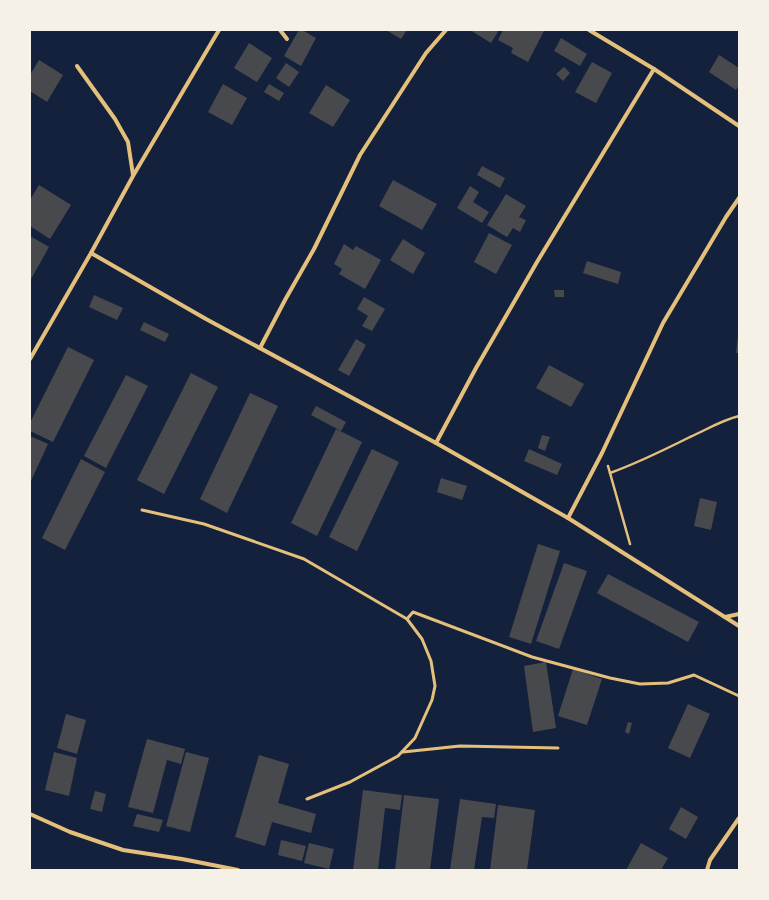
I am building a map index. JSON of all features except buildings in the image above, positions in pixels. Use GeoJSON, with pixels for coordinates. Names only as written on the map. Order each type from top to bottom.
{"type":"FeatureCollection","features":[{"type":"Feature","properties":{"kind":"street"},"geometry":{"type":"LineString","coordinates":[[30,359],[133,176],[219,30]]}},
{"type":"Feature","properties":{"kind":"street"},"geometry":{"type":"LineString","coordinates":[[280,30],[287,39]]}},
{"type":"Feature","properties":{"kind":"street"},"geometry":{"type":"LineString","coordinates":[[260,348],[314,249],[360,155],[426,53],[446,30]]}},
{"type":"Feature","properties":{"kind":"street"},"geometry":{"type":"LineString","coordinates":[[589,30],[654,69],[739,126]]}},
{"type":"Feature","properties":{"kind":"street"},"geometry":{"type":"LineString","coordinates":[[77,66],[115,119],[128,142],[133,176]]}},
{"type":"Feature","properties":{"kind":"street"},"geometry":{"type":"LineString","coordinates":[[436,443],[476,368],[537,262],[654,69]]}},
{"type":"Feature","properties":{"kind":"street"},"geometry":{"type":"LineString","coordinates":[[568,518],[602,453],[664,323],[726,217],[739,198]]}},
{"type":"Feature","properties":{"kind":"street"},"geometry":{"type":"LineString","coordinates":[[91,253],[206,319],[436,443],[568,518],[739,626]]}},
{"type":"Feature","properties":{"kind":"street"},"geometry":{"type":"LineString","coordinates":[[725,617],[739,614]]}},
{"type":"Feature","properties":{"kind":"street"},"geometry":{"type":"LineString","coordinates":[[30,814],[70,832],[123,850],[182,859],[238,870]]}},
{"type":"Feature","properties":{"kind":"street"},"geometry":{"type":"LineString","coordinates":[[707,870],[710,860],[739,818]]}},
{"type":"Feature","properties":{"kind":"lane"},"geometry":{"type":"LineString","coordinates":[[142,510],[204,524],[304,560],[407,619],[422,639],[431,661],[435,686],[432,700],[415,738],[398,756],[350,782],[307,799]]}},
{"type":"Feature","properties":{"kind":"lane"},"geometry":{"type":"LineString","coordinates":[[407,619],[413,612],[532,657],[610,678],[640,684],[668,683],[694,675],[739,696]]}},
{"type":"Feature","properties":{"kind":"lane"},"geometry":{"type":"LineString","coordinates":[[402,752],[460,746],[558,748]]}},
{"type":"Feature","properties":{"kind":"path"},"geometry":{"type":"LineString","coordinates":[[610,473],[644,460],[725,421],[739,416]]}},
{"type":"Feature","properties":{"kind":"path"},"geometry":{"type":"LineString","coordinates":[[602,453],[610,473],[635,560]]}}]}
